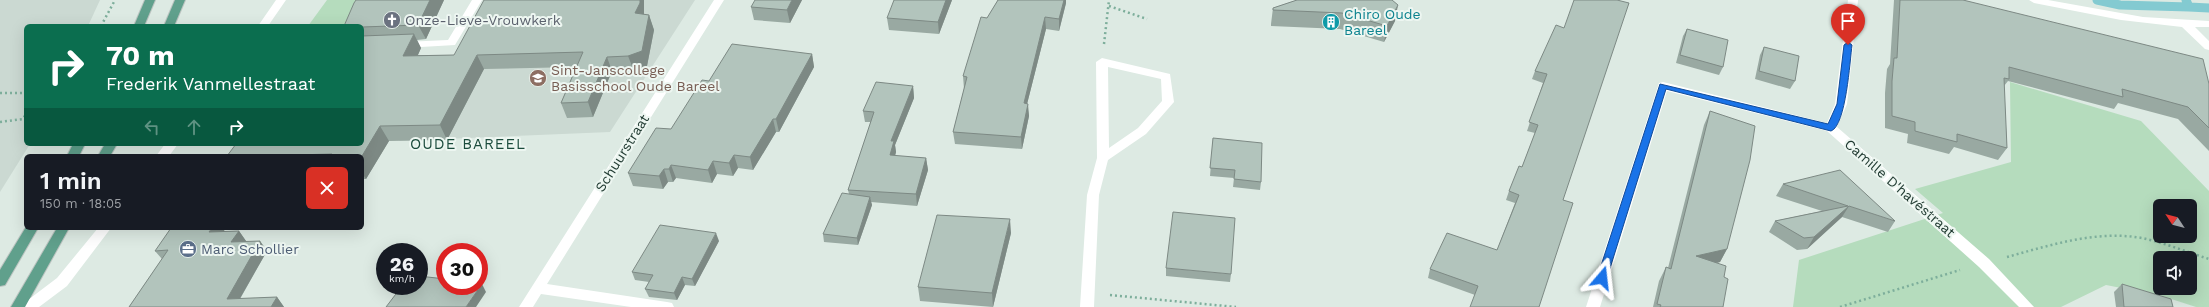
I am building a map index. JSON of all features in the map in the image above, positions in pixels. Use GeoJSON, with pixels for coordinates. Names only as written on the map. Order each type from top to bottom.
{"type":"FeatureCollection","features":[{"type":"Feature","properties":{"kind":"main road"},"geometry":{"type":"LineString","coordinates":[[140,24],[150,0]]}},
{"type":"Feature","properties":{"kind":"main road"},"geometry":{"type":"LineString","coordinates":[[170,24],[180,0]]}},
{"type":"Feature","properties":{"kind":"main road"},"geometry":{"type":"LineString","coordinates":[[0,281],[31,230]]}},
{"type":"Feature","properties":{"kind":"main road"},"geometry":{"type":"LineString","coordinates":[[18,307],[62,230]]}},
{"type":"Feature","properties":{"kind":"street"},"geometry":{"type":"LineString","coordinates":[[264,24],[281,0]]}},
{"type":"Feature","properties":{"kind":"street"},"geometry":{"type":"LineString","coordinates":[[392,45],[451,43],[476,0]]}},
{"type":"Feature","properties":{"kind":"street","name":"Schuurstraat"},"geometry":{"type":"LineString","coordinates":[[526,307],[718,0]]}},
{"type":"Feature","properties":{"kind":"street"},"geometry":{"type":"LineString","coordinates":[[1593,307],[1663,86],[1831,128],[1841,104],[1853,0]]}},
{"type":"Feature","properties":{"kind":"street"},"geometry":{"type":"LineString","coordinates":[[2034,0],[2096,14],[2184,24],[2209,24]]}},
{"type":"Feature","properties":{"kind":"street"},"geometry":{"type":"LineString","coordinates":[[2184,24],[2209,47]]}},
{"type":"Feature","properties":{"kind":"street"},"geometry":{"type":"LineString","coordinates":[[1087,307],[1093,195],[1103,158],[1102,62],[1166,76],[1168,102],[1142,131],[1103,158]]}},
{"type":"Feature","properties":{"kind":"street","name":"Camille D'havéstraat"},"geometry":{"type":"LineString","coordinates":[[1831,128],[1984,263],[2027,307]]}},
{"type":"Feature","properties":{"kind":"street"},"geometry":{"type":"LineString","coordinates":[[164,154],[170,146]]}},
{"type":"Feature","properties":{"kind":"street"},"geometry":{"type":"LineString","coordinates":[[29,307],[62,282],[103,230]]}},
{"type":"Feature","properties":{"kind":"street"},"geometry":{"type":"LineString","coordinates":[[538,288],[667,307]]}},
{"type":"Feature","properties":{"kind":"path"},"geometry":{"type":"LineString","coordinates":[[102,24],[115,0]]}},
{"type":"Feature","properties":{"kind":"path"},"geometry":{"type":"LineString","coordinates":[[1102,62],[1109,0]]}},
{"type":"Feature","properties":{"kind":"path"},"geometry":{"type":"LineString","coordinates":[[1109,6],[1147,19]]}},
{"type":"Feature","properties":{"kind":"path"},"geometry":{"type":"LineString","coordinates":[[0,93],[24,93]]}},
{"type":"Feature","properties":{"kind":"path"},"geometry":{"type":"LineString","coordinates":[[0,122],[23,119],[24,117]]}},
{"type":"Feature","properties":{"kind":"path"},"geometry":{"type":"LineString","coordinates":[[1840,307],[1984,263],[2085,236],[2107,235],[2133,237],[2209,259]]}},
{"type":"Feature","properties":{"kind":"path"},"geometry":{"type":"LineString","coordinates":[[1087,293],[1236,307]]}},
{"type":"Feature","properties":{"kind":"shaded area"},"geometry":{"type":"Polygon","coordinates":[[[0,0],[100,0],[89,24],[24,24],[24,146],[29,146],[0,192],[0,0]]]}},
{"type":"Feature","properties":{"kind":"shaded area","name":"Sint-Janscollege Basisschool Oude Bareel"},"geometry":{"type":"Polygon","coordinates":[[[498,0],[695,0],[610,132],[399,141],[461,69],[498,0]]]}},
{"type":"Feature","properties":{"kind":"green space"},"geometry":{"type":"Polygon","coordinates":[[[327,0],[365,0],[348,24],[309,24],[327,0]]]}},
{"type":"Feature","properties":{"kind":"green space"},"geometry":{"type":"Polygon","coordinates":[[[2010,82],[2141,121],[2209,191],[2209,307],[2196,307],[2157,295],[2197,295],[2197,251],[2153,251],[2153,294],[2106,285],[2061,307],[1793,307],[1799,260],[1943,213],[1915,189],[2011,162],[2010,82]]]}},
{"type":"Feature","properties":{"kind":"building","name":"Onze-Lieve-Vrouwkerk"},"geometry":{"type":"Polygon","coordinates":[[[356,0],[430,0],[418,25],[364,27],[364,24],[345,24],[356,0]]]}},
{"type":"Feature","properties":{"kind":"building"},"geometry":{"type":"Polygon","coordinates":[[[484,0],[640,0],[635,13],[649,15],[642,51],[628,56],[607,57],[588,102],[561,103],[583,52],[477,55],[440,125],[380,126],[363,154],[228,154],[234,146],[364,146],[364,36],[414,34],[403,56],[454,55],[484,0]]]}},
{"type":"Feature","properties":{"kind":"building"},"geometry":{"type":"Polygon","coordinates":[[[755,0],[792,0],[787,10],[751,7],[755,0]]]}},
{"type":"Feature","properties":{"kind":"building"},"geometry":{"type":"Polygon","coordinates":[[[894,0],[946,0],[938,22],[887,18],[894,0]]]}},
{"type":"Feature","properties":{"kind":"building"},"geometry":{"type":"Polygon","coordinates":[[[998,0],[1064,0],[1059,19],[1045,17],[1024,103],[1028,104],[1021,137],[953,132],[967,77],[963,76],[981,17],[987,18],[998,0]]]}},
{"type":"Feature","properties":{"kind":"building"},"geometry":{"type":"Polygon","coordinates":[[[1297,0],[1392,0],[1398,5],[1387,26],[1342,13],[1273,10],[1273,8],[1297,0]]]}},
{"type":"Feature","properties":{"kind":"building"},"geometry":{"type":"Polygon","coordinates":[[[1574,0],[1617,0],[1629,3],[1563,200],[1573,203],[1539,307],[1470,307],[1478,286],[1430,269],[1447,233],[1497,250],[1519,195],[1509,191],[1519,166],[1522,167],[1538,125],[1529,122],[1547,74],[1535,71],[1556,25],[1564,28],[1574,0]]]}},
{"type":"Feature","properties":{"kind":"building"},"geometry":{"type":"Polygon","coordinates":[[[1900,0],[1963,0],[2203,59],[2209,84],[2209,128],[2188,107],[2122,89],[2123,97],[2009,67],[2009,79],[2004,78],[2007,148],[1957,134],[1957,142],[1915,131],[1915,122],[1892,116],[1892,81],[1894,58],[1897,58],[1900,0]]]}},
{"type":"Feature","properties":{"kind":"building"},"geometry":{"type":"Polygon","coordinates":[[[1687,29],[1728,40],[1723,67],[1680,55],[1687,29]]]}},
{"type":"Feature","properties":{"kind":"building"},"geometry":{"type":"Polygon","coordinates":[[[732,44],[812,54],[776,119],[773,119],[750,157],[734,155],[729,163],[713,161],[708,170],[671,165],[669,169],[664,169],[659,176],[628,173],[656,128],[671,129],[702,80],[709,81],[732,44]]]}},
{"type":"Feature","properties":{"kind":"building"},"geometry":{"type":"Polygon","coordinates":[[[1764,47],[1799,56],[1795,81],[1759,71],[1764,47]]]}},
{"type":"Feature","properties":{"kind":"building"},"geometry":{"type":"Polygon","coordinates":[[[876,82],[913,86],[891,141],[894,141],[890,155],[926,158],[916,194],[848,190],[874,112],[863,111],[876,82]]]}},
{"type":"Feature","properties":{"kind":"building"},"geometry":{"type":"Polygon","coordinates":[[[1710,111],[1755,126],[1750,160],[1727,249],[1696,256],[1726,266],[1724,277],[1728,279],[1723,307],[1660,307],[1661,305],[1657,304],[1666,267],[1671,269],[1710,111]]]}},
{"type":"Feature","properties":{"kind":"building"},"geometry":{"type":"Polygon","coordinates":[[[1213,138],[1262,143],[1261,182],[1234,179],[1235,170],[1210,168],[1213,138]]]}},
{"type":"Feature","properties":{"kind":"building"},"geometry":{"type":"Polygon","coordinates":[[[1840,170],[1895,221],[1849,206],[1814,237],[1804,238],[1775,221],[1848,206],[1783,184],[1840,170]]]}},
{"type":"Feature","properties":{"kind":"building"},"geometry":{"type":"Polygon","coordinates":[[[842,193],[870,197],[857,238],[823,234],[842,193]]]}},
{"type":"Feature","properties":{"kind":"building"},"geometry":{"type":"Polygon","coordinates":[[[1173,212],[1235,218],[1231,274],[1166,268],[1173,212]]]}},
{"type":"Feature","properties":{"kind":"building"},"geometry":{"type":"Polygon","coordinates":[[[937,215],[1010,219],[992,293],[918,287],[937,215]]]}},
{"type":"Feature","properties":{"kind":"building"},"geometry":{"type":"Polygon","coordinates":[[[660,225],[716,233],[692,279],[682,277],[674,293],[645,289],[653,275],[632,272],[660,225]]]}},
{"type":"Feature","properties":{"kind":"building"},"geometry":{"type":"Polygon","coordinates":[[[170,230],[210,230],[209,232],[239,231],[231,242],[260,241],[227,299],[277,297],[271,307],[129,307],[168,250],[155,251],[170,230]]]}},
{"type":"Feature","properties":{"kind":"building"},"geometry":{"type":"Polygon","coordinates":[[[428,277],[436,278],[436,295],[474,295],[466,307],[386,307],[395,295],[428,295],[428,277]]]}},
{"type":"Feature","properties":{"kind":"building"},"geometry":{"type":"Polygon","coordinates":[[[2122,284],[2153,293],[2153,295],[2171,299],[2173,307],[2124,307],[2122,284]]]}},
{"type":"Feature","properties":{"kind":"waterway"},"geometry":{"type":"LineString","coordinates":[[2097,0],[2120,5],[2189,7]]}},
{"type":"Feature","properties":{"kind":"waterway"},"geometry":{"type":"LineString","coordinates":[[2186,0],[2189,7]]}},
{"type":"Feature","properties":{"kind":"waterway"},"geometry":{"type":"LineString","coordinates":[[2189,7],[2209,8]]}},
{"type":"Feature","properties":{"kind":"place","name":"Onze-Lieve-Vrouwkerk"},"geometry":{"type":"Point","coordinates":[392,20]}},
{"type":"Feature","properties":{"kind":"place","name":"Chiro Oude Bareel"},"geometry":{"type":"Point","coordinates":[1331,22]}},
{"type":"Feature","properties":{"kind":"place","name":"Sint-Janscollege Basisschool Oude Bareel"},"geometry":{"type":"Point","coordinates":[538,78]}},
{"type":"Feature","properties":{"kind":"place","name":"Marc Schollier"},"geometry":{"type":"Point","coordinates":[188,249]}},
{"type":"Feature","properties":{"kind":"district","name":"OUDE BAREEL"},"geometry":{"type":"Point","coordinates":[468,144]}},
{"type":"Feature","properties":{"kind":"route"},"geometry":{"type":"LineString","coordinates":[[1602,278],[1663,86],[1794,120],[1831,128],[1841,104],[1848,45]]}}]}
